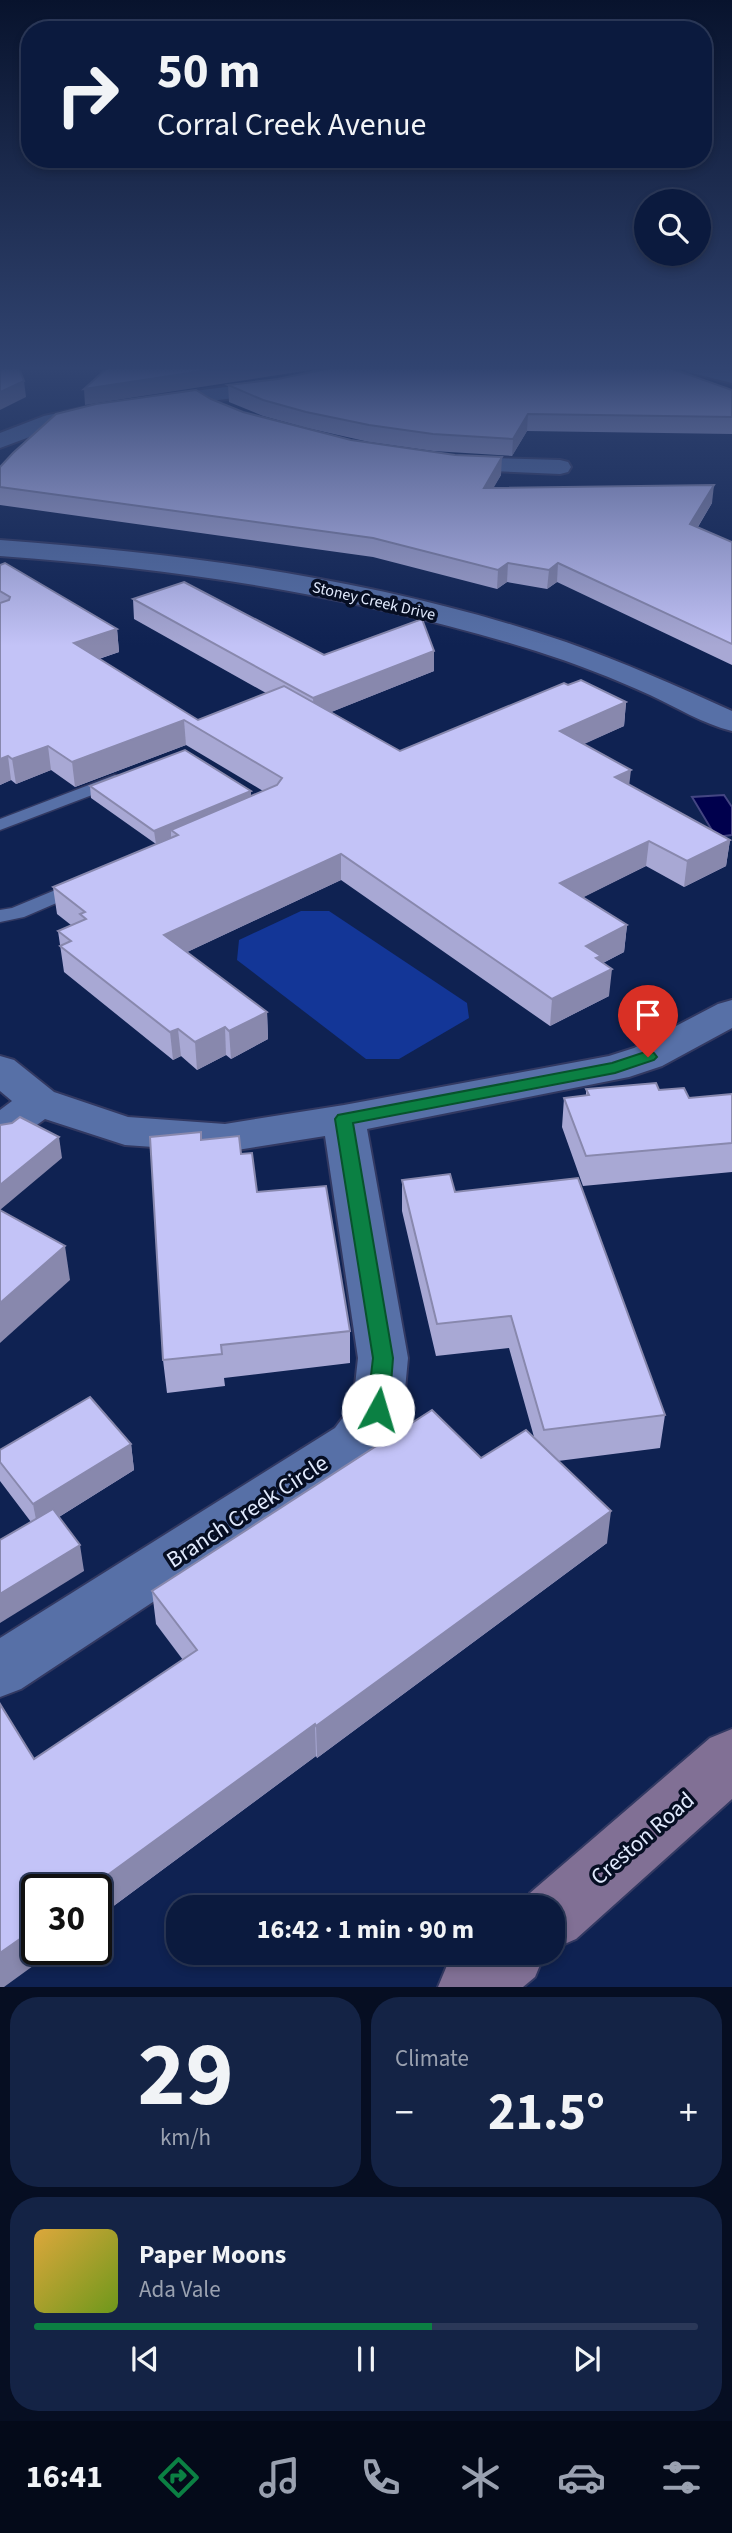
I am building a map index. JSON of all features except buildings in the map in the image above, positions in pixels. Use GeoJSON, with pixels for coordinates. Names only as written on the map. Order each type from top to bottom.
{"type":"FeatureCollection","features":[{"type":"Feature","properties":{"kind":"main road","name":"Creston Road"},"geometry":{"type":"LineString","coordinates":[[565,1905],[732,1759]]}},
{"type":"Feature","properties":{"kind":"main road"},"geometry":{"type":"LineString","coordinates":[[472,1987],[497,1965]]}},
{"type":"Feature","properties":{"kind":"street"},"geometry":{"type":"LineString","coordinates":[[426,461],[503,467],[560,467]]}},
{"type":"Feature","properties":{"kind":"street","name":"Stoney Creek Drive"},"geometry":{"type":"LineString","coordinates":[[0,548],[73,552],[229,570],[340,591],[526,640],[631,676],[732,722]]}},
{"type":"Feature","properties":{"kind":"street"},"geometry":{"type":"LineString","coordinates":[[0,1069],[38,1101],[125,1131],[225,1138],[344,1119],[615,1068],[648,1057],[732,1012]]}},
{"type":"Feature","properties":{"kind":"street"},"geometry":{"type":"LineString","coordinates":[[0,1131],[38,1101]]}},
{"type":"Feature","properties":{"kind":"street","name":"Branch Creek Circle"},"geometry":{"type":"LineString","coordinates":[[0,1670],[353,1443],[378,1410],[383,1358],[344,1119]]}},
{"type":"Feature","properties":{"kind":"lane"},"geometry":{"type":"LineString","coordinates":[[0,825],[137,772]]}},
{"type":"Feature","properties":{"kind":"lane"},"geometry":{"type":"LineString","coordinates":[[0,916],[17,913],[93,880]]}},
{"type":"Feature","properties":{"kind":"shaded area"},"geometry":{"type":"Polygon","coordinates":[[[724,795],[732,807],[732,835],[716,837],[692,797],[724,795]]]}},
{"type":"Feature","properties":{"kind":"shaded area"},"geometry":{"type":"Polygon","coordinates":[[[301,911],[329,911],[467,1003],[469,1018],[399,1059],[366,1059],[237,960],[239,940],[301,911]]]}},
{"type":"Feature","properties":{"kind":"route"},"geometry":{"type":"LineString","coordinates":[[378,1410],[383,1358],[344,1119],[615,1068],[648,1057]]}}]}
